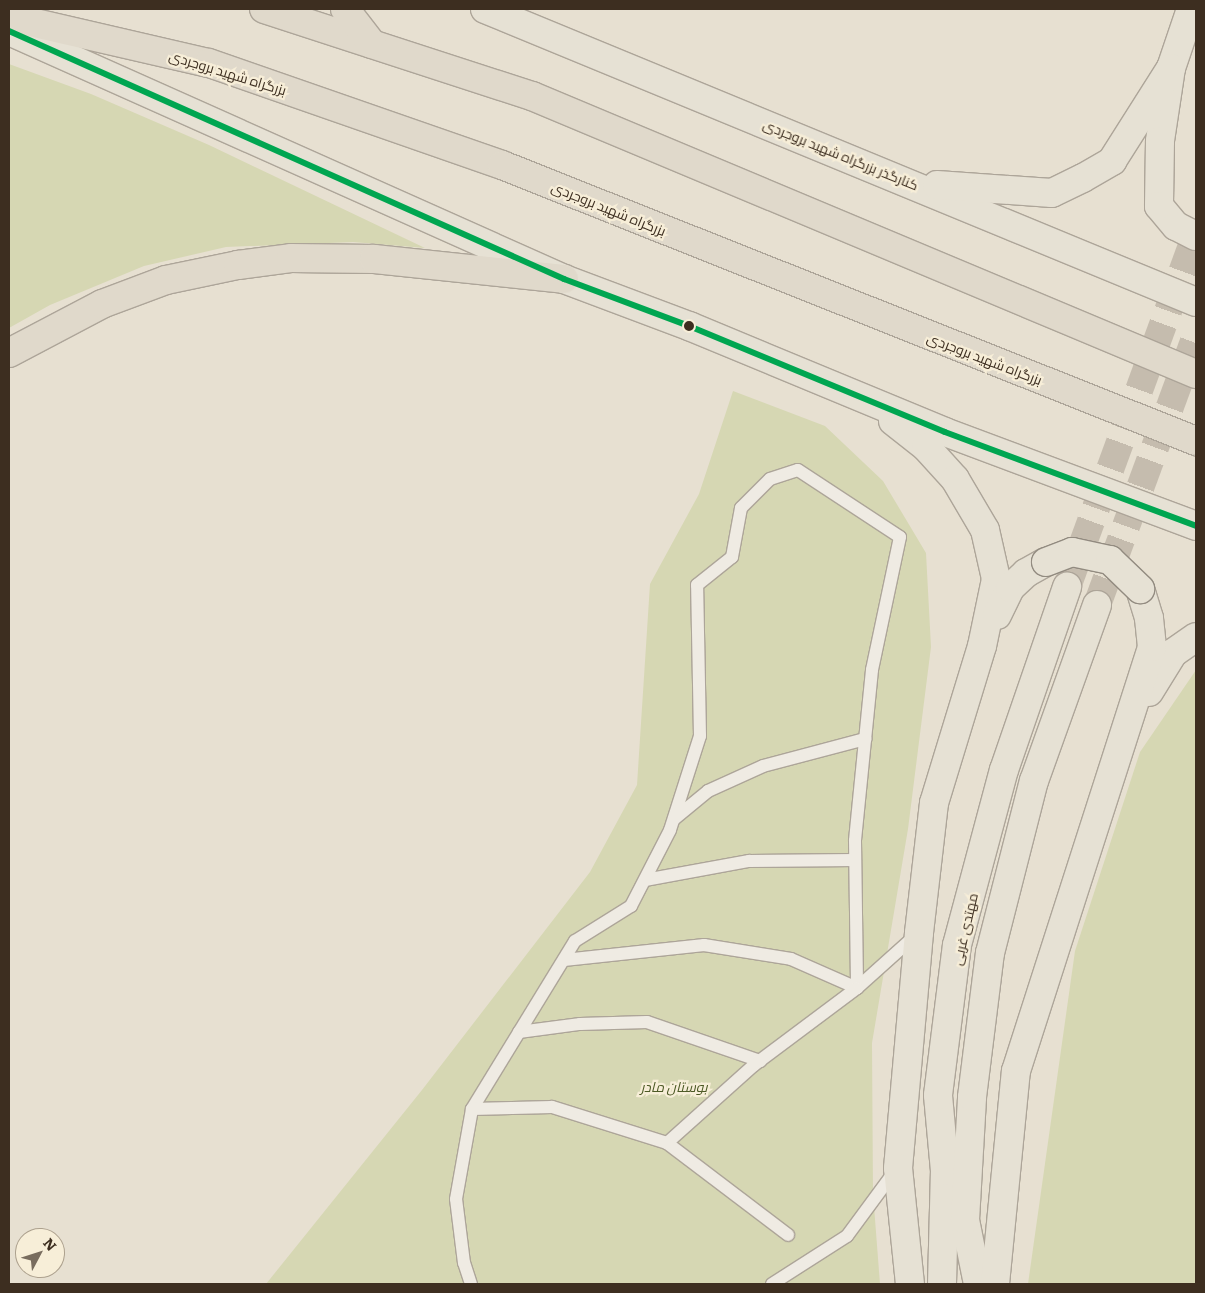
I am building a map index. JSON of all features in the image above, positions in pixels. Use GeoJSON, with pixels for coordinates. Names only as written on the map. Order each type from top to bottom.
{"type":"FeatureCollection","features":[{"type":"Feature","properties":{"kind":"highway"},"geometry":{"type":"LineString","coordinates":[[264,9],[532,96],[1196,374]]}},
{"type":"Feature","properties":{"kind":"highway"},"geometry":{"type":"LineString","coordinates":[[344,9],[372,44]]}},
{"type":"Feature","properties":{"kind":"highway","name":"بزرگراه شهید بروجردی"},"geometry":{"type":"LineString","coordinates":[[9,16],[209,63],[502,165],[1196,441]]}},
{"type":"Feature","properties":{"kind":"highway"},"geometry":{"type":"LineString","coordinates":[[9,353],[102,304],[166,280],[238,265],[291,258],[374,259],[564,279]]}},
{"type":"Feature","properties":{"kind":"main road","name":"کنارگذر بزرگراه شهید بروجردی"},"geometry":{"type":"LineString","coordinates":[[485,9],[915,184],[1196,302]]}},
{"type":"Feature","properties":{"kind":"main road"},"geometry":{"type":"LineString","coordinates":[[1191,9],[1171,68],[1160,141],[1160,206],[1176,226],[1196,236]]}},
{"type":"Feature","properties":{"kind":"main road"},"geometry":{"type":"LineString","coordinates":[[9,31],[564,279],[865,398],[945,432],[1196,526]]}},
{"type":"Feature","properties":{"kind":"main road"},"geometry":{"type":"LineString","coordinates":[[915,184],[1052,193],[1112,161],[1171,68]]}},
{"type":"Feature","properties":{"kind":"main road"},"geometry":{"type":"LineString","coordinates":[[865,398],[926,447],[955,479],[985,530],[996,579],[982,646],[934,803],[919,933],[898,1168],[910,1284]]}},
{"type":"Feature","properties":{"kind":"main road"},"geometry":{"type":"LineString","coordinates":[[982,646],[1010,588],[1026,573],[1046,562],[1072,552],[1110,560],[1140,589],[1149,618],[1152,647],[1016,1071],[995,1284]]}},
{"type":"Feature","properties":{"kind":"main road","name":"مهتدی غربی"},"geometry":{"type":"LineString","coordinates":[[942,1284],[945,1171],[938,1095],[957,945],[1004,770],[1067,587]]}},
{"type":"Feature","properties":{"kind":"main road"},"geometry":{"type":"LineString","coordinates":[[978,1284],[965,1220],[972,1097],[990,953],[1034,781],[1097,605]]}},
{"type":"Feature","properties":{"kind":"main road"},"geometry":{"type":"LineString","coordinates":[[1125,730],[1173,653],[1196,637]]}},
{"type":"Feature","properties":{"kind":"lane"},"geometry":{"type":"LineString","coordinates":[[471,1284],[464,1263],[456,1199],[472,1109],[575,941],[631,906],[645,880],[674,819],[700,736],[696,585],[732,557],[741,508],[770,479],[798,470],[900,537],[872,670],[865,739],[855,860],[857,988]]}},
{"type":"Feature","properties":{"kind":"lane"},"geometry":{"type":"LineString","coordinates":[[674,819],[708,791],[763,766],[865,739]]}},
{"type":"Feature","properties":{"kind":"lane"},"geometry":{"type":"LineString","coordinates":[[645,880],[749,861],[855,860]]}},
{"type":"Feature","properties":{"kind":"lane"},"geometry":{"type":"LineString","coordinates":[[667,1143],[701,1109],[760,1061],[857,988],[919,933]]}},
{"type":"Feature","properties":{"kind":"lane"},"geometry":{"type":"LineString","coordinates":[[564,960],[704,946],[791,959],[857,988]]}},
{"type":"Feature","properties":{"kind":"lane"},"geometry":{"type":"LineString","coordinates":[[519,1032],[580,1024],[647,1022],[760,1061]]}},
{"type":"Feature","properties":{"kind":"lane"},"geometry":{"type":"LineString","coordinates":[[472,1109],[552,1107],[667,1143],[788,1235]]}},
{"type":"Feature","properties":{"kind":"lane"},"geometry":{"type":"LineString","coordinates":[[772,1284],[846,1236],[898,1168]]}},
{"type":"Feature","properties":{"kind":"green space"},"geometry":{"type":"Polygon","coordinates":[[[9,64],[91,94],[209,145],[425,248],[353,242],[226,247],[144,266],[50,305],[9,328],[9,64]]]}},
{"type":"Feature","properties":{"kind":"green space","name":"بوستان مادر"},"geometry":{"type":"Polygon","coordinates":[[[733,391],[825,426],[883,481],[926,553],[931,647],[908,829],[872,1043],[873,1193],[880,1284],[266,1284],[422,1090],[590,872],[637,785],[650,584],[699,494],[733,391]]]}},
{"type":"Feature","properties":{"kind":"green space"},"geometry":{"type":"Polygon","coordinates":[[[1196,670],[1196,1284],[1028,1284],[1075,951],[1140,752],[1196,670]]]}},
{"type":"Feature","properties":{"kind":"tunnel"},"geometry":{"type":"LineString","coordinates":[[1067,587],[1196,234]]}},
{"type":"Feature","properties":{"kind":"tunnel"},"geometry":{"type":"LineString","coordinates":[[1097,605],[1196,336]]}},
{"type":"Feature","properties":{"kind":"transit line"},"geometry":{"type":"LineString","coordinates":[[9,31],[564,279],[689,326],[945,432],[1196,526]]}}]}
